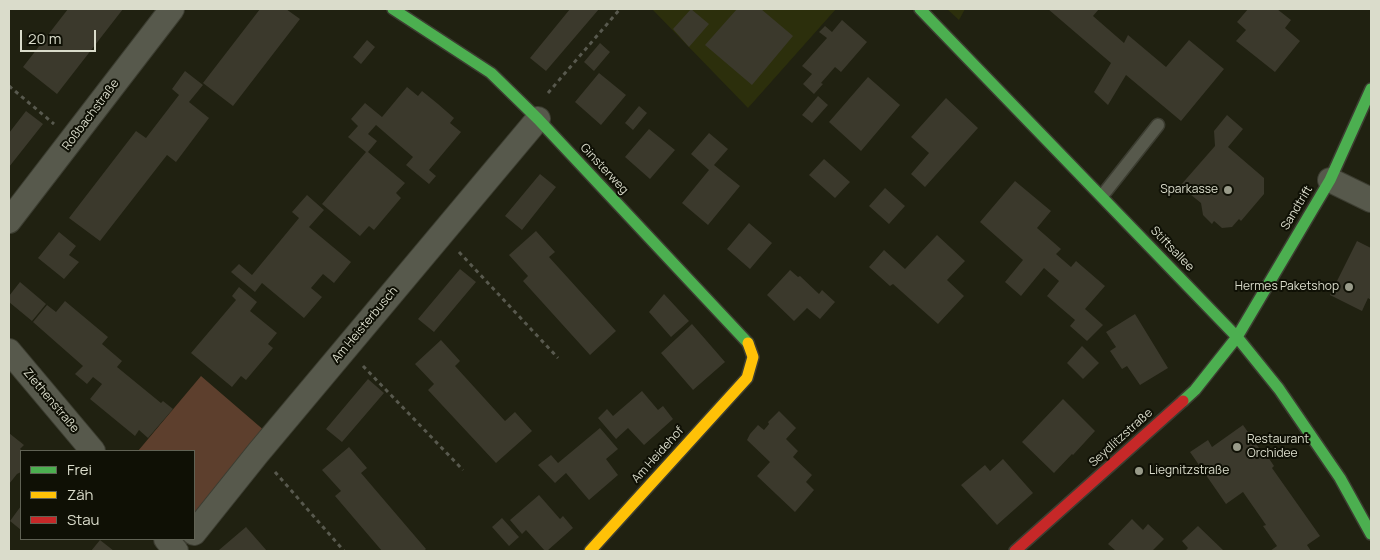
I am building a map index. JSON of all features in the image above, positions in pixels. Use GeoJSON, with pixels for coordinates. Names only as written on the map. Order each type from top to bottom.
{"type":"FeatureCollection","features":[{"type":"Feature","properties":{"kind":"street","name":"Roßbachstraße"},"geometry":{"type":"LineString","coordinates":[[9,221],[172,9]]}},
{"type":"Feature","properties":{"kind":"street","name":"Ginsterweg"},"geometry":{"type":"LineString","coordinates":[[393,9],[490,73],[538,119],[753,349],[753,361],[747,378]]}},
{"type":"Feature","properties":{"kind":"street","name":"Stiftsallee"},"geometry":{"type":"LineString","coordinates":[[920,9],[1237,337],[1279,388],[1340,478],[1371,534]]}},
{"type":"Feature","properties":{"kind":"street","name":"Sandtrift"},"geometry":{"type":"LineString","coordinates":[[1237,337],[1330,180],[1371,89]]}},
{"type":"Feature","properties":{"kind":"street","name":"Am Heisterbusch"},"geometry":{"type":"LineString","coordinates":[[195,531],[346,347],[538,119]]}},
{"type":"Feature","properties":{"kind":"street"},"geometry":{"type":"LineString","coordinates":[[1330,180],[1371,200]]}},
{"type":"Feature","properties":{"kind":"street","name":"Seydlitzstraße"},"geometry":{"type":"LineString","coordinates":[[1015,551],[1195,390],[1237,337]]}},
{"type":"Feature","properties":{"kind":"street","name":"Ziethenstraße"},"geometry":{"type":"LineString","coordinates":[[9,351],[92,450]]}},
{"type":"Feature","properties":{"kind":"street","name":"Am Heidehof"},"geometry":{"type":"LineString","coordinates":[[590,551],[747,378]]}},
{"type":"Feature","properties":{"kind":"street"},"geometry":{"type":"LineString","coordinates":[[167,540],[177,551],[188,540]]}},
{"type":"Feature","properties":{"kind":"lane"},"geometry":{"type":"LineString","coordinates":[[1102,196],[1158,125]]}},
{"type":"Feature","properties":{"kind":"path"},"geometry":{"type":"LineString","coordinates":[[538,119],[543,99],[620,9]]}},
{"type":"Feature","properties":{"kind":"path"},"geometry":{"type":"LineString","coordinates":[[9,86],[72,139]]}},
{"type":"Feature","properties":{"kind":"path"},"geometry":{"type":"LineString","coordinates":[[441,234],[558,358]]}},
{"type":"Feature","properties":{"kind":"path"},"geometry":{"type":"LineString","coordinates":[[346,347],[463,470]]}},
{"type":"Feature","properties":{"kind":"path"},"geometry":{"type":"LineString","coordinates":[[258,453],[344,551]]}},
{"type":"Feature","properties":{"kind":"shaded area"},"geometry":{"type":"Polygon","coordinates":[[[652,9],[836,9],[748,108],[652,9]]]}},
{"type":"Feature","properties":{"kind":"shaded area"},"geometry":{"type":"Polygon","coordinates":[[[947,9],[965,9],[959,20],[947,9]]]}},
{"type":"Feature","properties":{"kind":"shaded area"},"geometry":{"type":"Polygon","coordinates":[[[201,376],[266,432],[195,517],[195,450],[139,450],[201,376]]]}},
{"type":"Feature","properties":{"kind":"building"},"geometry":{"type":"Polygon","coordinates":[[[68,9],[123,9],[57,94],[23,67],[68,9]]]}},
{"type":"Feature","properties":{"kind":"building"},"geometry":{"type":"Polygon","coordinates":[[[260,9],[286,9],[300,19],[233,106],[203,83],[260,9]]]}},
{"type":"Feature","properties":{"kind":"building"},"geometry":{"type":"Polygon","coordinates":[[[570,9],[599,9],[546,71],[530,58],[570,9]]]}},
{"type":"Feature","properties":{"kind":"building"},"geometry":{"type":"Polygon","coordinates":[[[691,9],[709,24],[689,47],[673,29],[691,9]]]}},
{"type":"Feature","properties":{"kind":"building"},"geometry":{"type":"Polygon","coordinates":[[[737,9],[761,9],[793,36],[752,85],[705,45],[737,9]]]}},
{"type":"Feature","properties":{"kind":"building"},"geometry":{"type":"Polygon","coordinates":[[[1048,9],[1099,9],[1093,16],[1124,43],[1128,35],[1166,67],[1189,40],[1224,69],[1181,121],[1126,75],[1108,105],[1094,92],[1111,63],[1048,9]]]}},
{"type":"Feature","properties":{"kind":"building"},"geometry":{"type":"Polygon","coordinates":[[[1248,9],[1277,9],[1291,20],[1285,28],[1300,41],[1275,72],[1236,41],[1246,30],[1237,22],[1248,9]]]}},
{"type":"Feature","properties":{"kind":"building"},"geometry":{"type":"Polygon","coordinates":[[[842,20],[867,42],[841,72],[835,67],[814,94],[803,84],[812,74],[802,66],[827,38],[819,32],[825,26],[832,32],[842,20]]]}},
{"type":"Feature","properties":{"kind":"building"},"geometry":{"type":"Polygon","coordinates":[[[367,40],[375,47],[361,64],[353,57],[367,40]]]}},
{"type":"Feature","properties":{"kind":"building"},"geometry":{"type":"Polygon","coordinates":[[[600,43],[610,52],[594,71],[584,62],[600,43]]]}},
{"type":"Feature","properties":{"kind":"building"},"geometry":{"type":"Polygon","coordinates":[[[185,71],[203,85],[189,102],[209,118],[176,162],[167,155],[100,241],[69,218],[136,131],[146,138],[179,95],[172,89],[185,71]]]}},
{"type":"Feature","properties":{"kind":"building"},"geometry":{"type":"Polygon","coordinates":[[[599,73],[626,95],[601,125],[575,102],[599,73]]]}},
{"type":"Feature","properties":{"kind":"building"},"geometry":{"type":"Polygon","coordinates":[[[868,77],[900,105],[861,151],[829,122],[868,77]]]}},
{"type":"Feature","properties":{"kind":"building"},"geometry":{"type":"Polygon","coordinates":[[[407,87],[418,96],[422,91],[438,104],[454,118],[450,123],[461,132],[429,170],[436,176],[429,184],[406,165],[413,157],[376,125],[368,134],[377,141],[368,152],[405,183],[396,193],[401,198],[374,230],[369,226],[360,236],[322,204],[366,152],[348,137],[358,126],[351,119],[365,103],[382,117],[407,87]]]}},
{"type":"Feature","properties":{"kind":"building"},"geometry":{"type":"Polygon","coordinates":[[[818,96],[828,105],[812,123],[802,115],[818,96]]]}},
{"type":"Feature","properties":{"kind":"building"},"geometry":{"type":"Polygon","coordinates":[[[946,98],[978,128],[925,187],[911,174],[929,153],[911,137],[946,98]]]}},
{"type":"Feature","properties":{"kind":"building"},"geometry":{"type":"Polygon","coordinates":[[[639,106],[647,113],[633,130],[625,123],[639,106]]]}},
{"type":"Feature","properties":{"kind":"building"},"geometry":{"type":"Polygon","coordinates":[[[26,111],[43,124],[9,167],[9,133],[26,111]]]}},
{"type":"Feature","properties":{"kind":"building"},"geometry":{"type":"Polygon","coordinates":[[[1227,115],[1243,129],[1228,147],[1264,178],[1264,194],[1241,221],[1239,219],[1232,227],[1222,228],[1214,221],[1212,224],[1203,215],[1201,203],[1180,186],[1215,146],[1214,131],[1227,115]]]}},
{"type":"Feature","properties":{"kind":"building"},"geometry":{"type":"Polygon","coordinates":[[[649,129],[675,150],[650,179],[625,157],[649,129]]]}},
{"type":"Feature","properties":{"kind":"building"},"geometry":{"type":"Polygon","coordinates":[[[709,133],[728,149],[714,165],[740,186],[708,225],[682,203],[709,170],[691,154],[709,133]]]}},
{"type":"Feature","properties":{"kind":"building"},"geometry":{"type":"Polygon","coordinates":[[[824,159],[850,182],[835,198],[809,175],[824,159]]]}},
{"type":"Feature","properties":{"kind":"building"},"geometry":{"type":"Polygon","coordinates":[[[540,174],[556,187],[522,230],[505,216],[540,174]]]}},
{"type":"Feature","properties":{"kind":"building"},"geometry":{"type":"Polygon","coordinates":[[[1015,181],[1051,211],[1037,228],[1061,249],[1056,254],[1071,267],[1076,261],[1105,286],[1085,309],[1103,325],[1087,341],[1070,326],[1075,320],[1047,296],[1059,281],[1044,268],[1021,296],[1005,282],[1023,260],[980,222],[1015,181]]]}},
{"type":"Feature","properties":{"kind":"building"},"geometry":{"type":"Polygon","coordinates":[[[885,188],[905,206],[889,224],[869,206],[885,188]]]}},
{"type":"Feature","properties":{"kind":"building"},"geometry":{"type":"Polygon","coordinates":[[[307,195],[324,210],[309,227],[351,262],[334,283],[323,274],[311,288],[322,297],[304,318],[262,283],[255,292],[231,272],[239,264],[252,275],[299,218],[292,212],[307,195]]]}},
{"type":"Feature","properties":{"kind":"building"},"geometry":{"type":"Polygon","coordinates":[[[749,223],[772,243],[750,269],[727,249],[749,223]]]}},
{"type":"Feature","properties":{"kind":"building"},"geometry":{"type":"Polygon","coordinates":[[[536,231],[555,252],[549,257],[616,331],[590,355],[523,281],[528,276],[509,255],[536,231]]]}},
{"type":"Feature","properties":{"kind":"building"},"geometry":{"type":"Polygon","coordinates":[[[59,232],[76,246],[69,255],[79,262],[64,279],[38,258],[59,232]]]}},
{"type":"Feature","properties":{"kind":"building"},"geometry":{"type":"Polygon","coordinates":[[[937,235],[965,261],[947,280],[964,296],[938,324],[893,284],[890,286],[869,267],[884,250],[905,269],[937,235]]]}},
{"type":"Feature","properties":{"kind":"building"},"geometry":{"type":"Polygon","coordinates":[[[1357,241],[1371,248],[1371,300],[1368,298],[1362,311],[1330,295],[1357,241]]]}},
{"type":"Feature","properties":{"kind":"building"},"geometry":{"type":"Polygon","coordinates":[[[460,269],[476,282],[434,332],[418,319],[460,269]]]}},
{"type":"Feature","properties":{"kind":"building"},"geometry":{"type":"Polygon","coordinates":[[[790,270],[798,277],[800,276],[819,294],[822,290],[835,302],[820,319],[807,308],[794,321],[767,295],[790,270]]]}},
{"type":"Feature","properties":{"kind":"building"},"geometry":{"type":"Polygon","coordinates":[[[20,282],[46,304],[32,321],[9,302],[9,296],[20,282]]]}},
{"type":"Feature","properties":{"kind":"building"},"geometry":{"type":"Polygon","coordinates":[[[239,287],[257,302],[250,311],[277,333],[268,344],[273,348],[246,380],[241,376],[232,387],[191,353],[236,300],[232,296],[239,287]]]}},
{"type":"Feature","properties":{"kind":"building"},"geometry":{"type":"Polygon","coordinates":[[[664,294],[689,321],[671,337],[649,312],[664,294]]]}},
{"type":"Feature","properties":{"kind":"building"},"geometry":{"type":"Polygon","coordinates":[[[65,301],[108,337],[102,344],[122,361],[117,367],[161,403],[163,401],[173,409],[148,438],[139,430],[135,436],[90,399],[102,384],[93,377],[87,384],[75,374],[83,366],[33,322],[47,305],[56,312],[65,301]]]}},
{"type":"Feature","properties":{"kind":"building"},"geometry":{"type":"Polygon","coordinates":[[[1135,314],[1168,368],[1140,385],[1127,366],[1122,369],[1110,351],[1116,347],[1106,332],[1135,314]]]}},
{"type":"Feature","properties":{"kind":"building"},"geometry":{"type":"Polygon","coordinates":[[[692,324],[725,362],[693,390],[661,353],[692,324]]]}},
{"type":"Feature","properties":{"kind":"building"},"geometry":{"type":"Polygon","coordinates":[[[441,340],[460,361],[455,366],[505,421],[515,412],[532,431],[496,463],[428,390],[434,384],[415,364],[441,340]]]}},
{"type":"Feature","properties":{"kind":"building"},"geometry":{"type":"Polygon","coordinates":[[[1082,346],[1099,363],[1083,379],[1067,363],[1082,346]]]}},
{"type":"Feature","properties":{"kind":"building"},"geometry":{"type":"Polygon","coordinates":[[[368,379],[384,393],[342,442],[326,429],[368,379]]]}},
{"type":"Feature","properties":{"kind":"building"},"geometry":{"type":"Polygon","coordinates":[[[642,391],[658,410],[663,406],[673,419],[644,445],[628,428],[616,439],[598,418],[607,409],[613,416],[642,391]]]}},
{"type":"Feature","properties":{"kind":"building"},"geometry":{"type":"Polygon","coordinates":[[[1063,399],[1095,431],[1054,473],[1022,442],[1063,399]]]}},
{"type":"Feature","properties":{"kind":"building"},"geometry":{"type":"Polygon","coordinates":[[[779,411],[796,428],[786,439],[798,451],[793,457],[812,475],[806,482],[814,490],[795,512],[757,476],[770,462],[747,440],[758,425],[764,430],[769,424],[768,422],[779,411]]]}},
{"type":"Feature","properties":{"kind":"building"},"geometry":{"type":"Polygon","coordinates":[[[1243,425],[1266,458],[1268,457],[1274,466],[1272,468],[1320,536],[1307,545],[1311,551],[1270,551],[1277,546],[1263,526],[1266,525],[1243,492],[1226,504],[1190,452],[1208,440],[1212,447],[1243,425]]]}},
{"type":"Feature","properties":{"kind":"building"},"geometry":{"type":"Polygon","coordinates":[[[600,428],[618,449],[606,459],[618,475],[589,500],[566,473],[555,483],[538,465],[551,455],[558,463],[600,428]]]}},
{"type":"Feature","properties":{"kind":"building"},"geometry":{"type":"Polygon","coordinates":[[[9,433],[24,445],[20,449],[20,472],[9,484],[9,433]]]}},
{"type":"Feature","properties":{"kind":"building"},"geometry":{"type":"Polygon","coordinates":[[[349,447],[367,468],[361,473],[426,549],[424,551],[382,551],[335,496],[341,491],[322,470],[349,447]]]}},
{"type":"Feature","properties":{"kind":"building"},"geometry":{"type":"Polygon","coordinates":[[[1003,459],[1033,493],[997,525],[961,485],[985,465],[990,471],[1003,459]]]}},
{"type":"Feature","properties":{"kind":"building"},"geometry":{"type":"Polygon","coordinates":[[[539,495],[560,519],[563,516],[573,528],[547,551],[526,530],[522,534],[510,520],[539,495]]]}},
{"type":"Feature","properties":{"kind":"building"},"geometry":{"type":"Polygon","coordinates":[[[20,507],[20,529],[10,521],[20,507]]]}},
{"type":"Feature","properties":{"kind":"building"},"geometry":{"type":"Polygon","coordinates":[[[502,518],[519,537],[509,546],[492,527],[502,518]]]}},
{"type":"Feature","properties":{"kind":"building"},"geometry":{"type":"Polygon","coordinates":[[[1132,519],[1143,530],[1148,524],[1164,539],[1152,551],[1116,551],[1108,544],[1132,519]]]}},
{"type":"Feature","properties":{"kind":"building"},"geometry":{"type":"Polygon","coordinates":[[[1198,526],[1224,551],[1185,551],[1188,548],[1182,541],[1198,526]]]}},
{"type":"Feature","properties":{"kind":"building"},"geometry":{"type":"Polygon","coordinates":[[[246,527],[267,551],[219,550],[246,527]]]}},
{"type":"Feature","properties":{"kind":"building"},"geometry":{"type":"Polygon","coordinates":[[[100,540],[114,551],[91,551],[100,540]]]}},
{"type":"Feature","properties":{"kind":"traffic: fast"},"geometry":{"type":"LineString","coordinates":[[393,9],[491,73],[538,119],[748,343]]}},
{"type":"Feature","properties":{"kind":"traffic: fast"},"geometry":{"type":"LineString","coordinates":[[920,9],[1237,337],[1279,389],[1340,478],[1371,534]]}},
{"type":"Feature","properties":{"kind":"traffic: fast"},"geometry":{"type":"LineString","coordinates":[[1183,401],[1195,390],[1237,337],[1330,180],[1371,89]]}},
{"type":"Feature","properties":{"kind":"traffic: slow"},"geometry":{"type":"LineString","coordinates":[[590,551],[747,378],[753,357],[748,343]]}},
{"type":"Feature","properties":{"kind":"traffic: jam"},"geometry":{"type":"LineString","coordinates":[[1015,551],[1183,401]]}},
{"type":"Feature","properties":{"kind":"place","name":"Sparkasse"},"geometry":{"type":"Point","coordinates":[1228,190]}},
{"type":"Feature","properties":{"kind":"place","name":"Hermes Paketshop"},"geometry":{"type":"Point","coordinates":[1349,287]}},
{"type":"Feature","properties":{"kind":"place","name":"Restaurant Orchidee"},"geometry":{"type":"Point","coordinates":[1237,447]}},
{"type":"Feature","properties":{"kind":"place","name":"Liegnitzstraße"},"geometry":{"type":"Point","coordinates":[1139,471]}}]}
